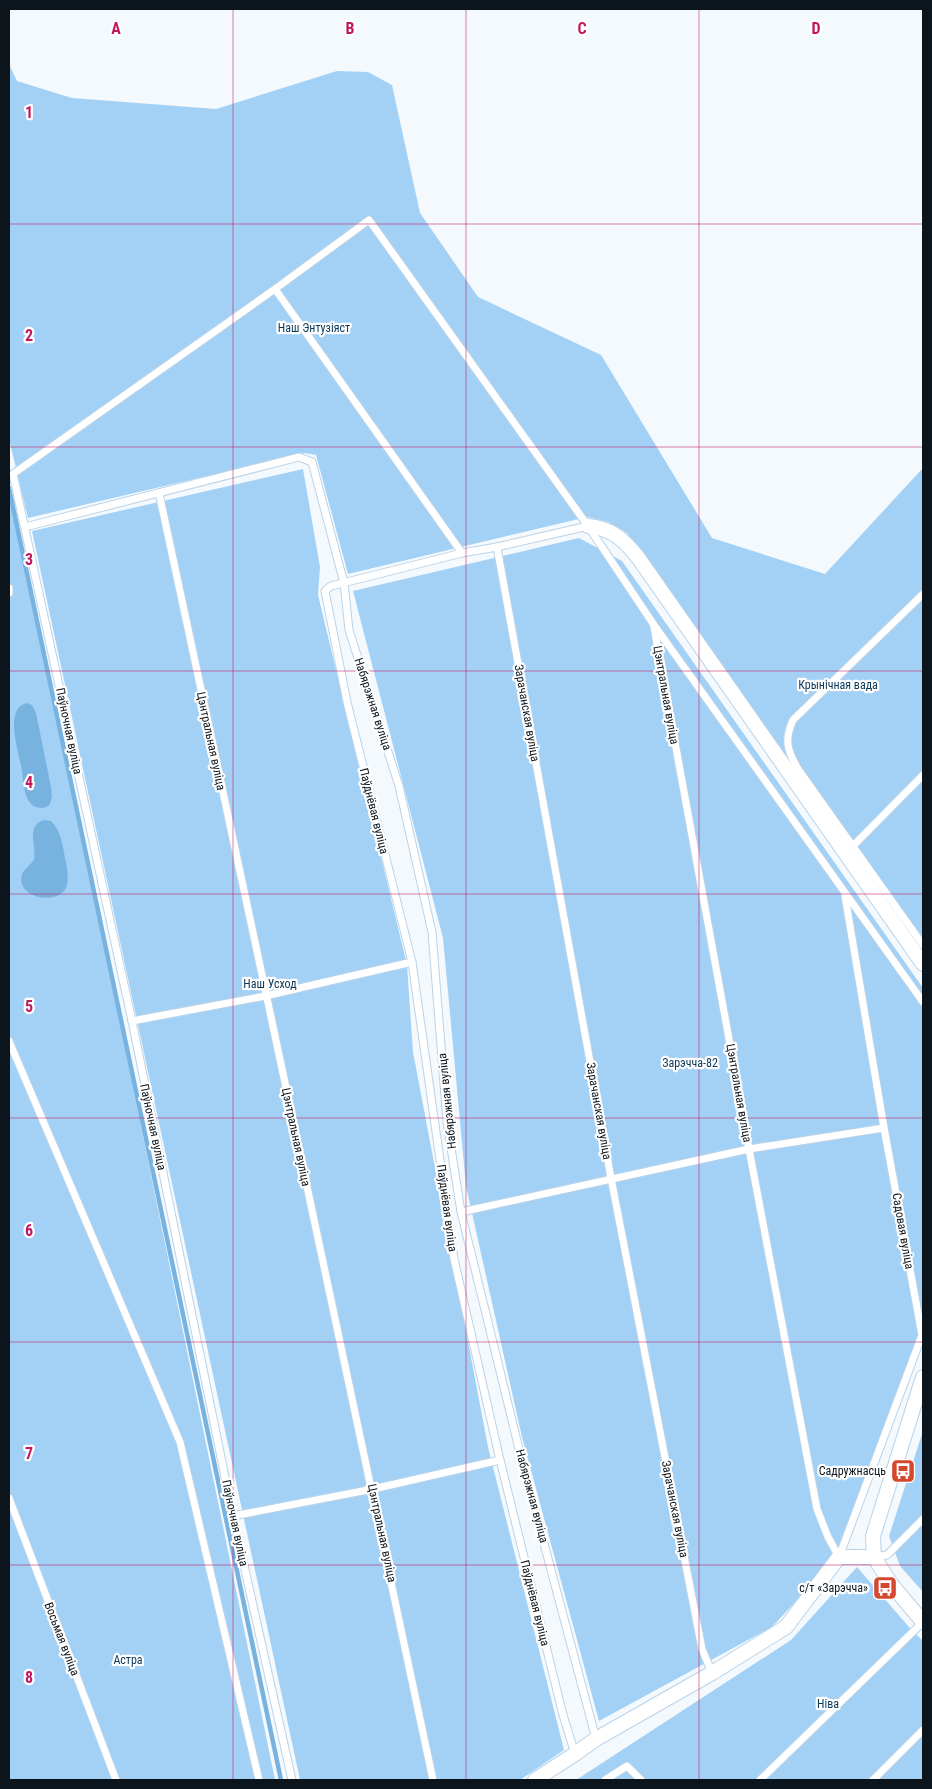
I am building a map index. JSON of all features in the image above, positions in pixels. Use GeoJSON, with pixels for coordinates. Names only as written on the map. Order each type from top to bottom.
{"type":"FeatureCollection","features":[{"type":"Feature","properties":{"kind":"street"},"geometry":{"type":"LineString","coordinates":[[588,526],[612,532],[626,542],[637,556],[923,964]]}},
{"type":"Feature","properties":{"kind":"street"},"geometry":{"type":"LineString","coordinates":[[923,1377],[872,1536],[874,1557],[891,1584],[923,1622]]}},
{"type":"Feature","properties":{"kind":"street"},"geometry":{"type":"LineString","coordinates":[[534,1780],[596,1738],[712,1672],[786,1627],[839,1556],[874,1557]]}},
{"type":"Feature","properties":{"kind":"lane"},"geometry":{"type":"LineString","coordinates":[[462,553],[275,289],[370,220],[588,526],[654,625],[923,1002]]}},
{"type":"Feature","properties":{"kind":"lane","name":"Паўночная вуліца"},"geometry":{"type":"LineString","coordinates":[[275,289],[14,474],[132,1021],[233,1516],[292,1780]]}},
{"type":"Feature","properties":{"kind":"lane","name":"Набярэжная вуліца"},"geometry":{"type":"LineString","coordinates":[[159,493],[299,457],[312,462],[344,583],[349,630],[399,786],[432,932],[447,1122],[461,1212],[521,1457],[596,1738]]}},
{"type":"Feature","properties":{"kind":"lane"},"geometry":{"type":"LineString","coordinates":[[25,527],[159,493]]}},
{"type":"Feature","properties":{"kind":"lane","name":"Цэнтральная вуліца"},"geometry":{"type":"LineString","coordinates":[[159,493],[265,996],[373,1488],[433,1780]]}},
{"type":"Feature","properties":{"kind":"lane"},"geometry":{"type":"LineString","coordinates":[[344,583],[462,553],[588,526]]}},
{"type":"Feature","properties":{"kind":"lane","name":"Зарачанская вуліца"},"geometry":{"type":"LineString","coordinates":[[497,547],[611,1178],[700,1639],[712,1672]]}},
{"type":"Feature","properties":{"kind":"lane","name":"Паўднёвая вуліца"},"geometry":{"type":"LineString","coordinates":[[344,583],[331,586],[325,590],[348,702],[412,962],[454,1259],[500,1460],[563,1715],[575,1754]]}},
{"type":"Feature","properties":{"kind":"lane"},"geometry":{"type":"LineString","coordinates":[[923,594],[793,720],[788,732],[788,745],[794,762],[923,945]]}},
{"type":"Feature","properties":{"kind":"lane","name":"Цэнтральная вуліца"},"geometry":{"type":"LineString","coordinates":[[654,625],[749,1149],[817,1509],[839,1556]]}},
{"type":"Feature","properties":{"kind":"lane"},"geometry":{"type":"LineString","coordinates":[[853,846],[923,775]]}},
{"type":"Feature","properties":{"kind":"lane","name":"Садовая вуліца"},"geometry":{"type":"LineString","coordinates":[[839,1556],[923,1333],[884,1128],[844,893]]}},
{"type":"Feature","properties":{"kind":"lane"},"geometry":{"type":"LineString","coordinates":[[132,1021],[265,996],[412,962]]}},
{"type":"Feature","properties":{"kind":"lane"},"geometry":{"type":"LineString","coordinates":[[9,1041],[180,1442],[258,1780]]}},
{"type":"Feature","properties":{"kind":"lane"},"geometry":{"type":"LineString","coordinates":[[461,1212],[749,1149],[884,1128]]}},
{"type":"Feature","properties":{"kind":"lane"},"geometry":{"type":"LineString","coordinates":[[233,1516],[500,1460]]}},
{"type":"Feature","properties":{"kind":"lane","name":"Восьмая вуліца"},"geometry":{"type":"LineString","coordinates":[[9,1498],[116,1780]]}},
{"type":"Feature","properties":{"kind":"lane"},"geometry":{"type":"LineString","coordinates":[[874,1557],[887,1555],[923,1519]]}},
{"type":"Feature","properties":{"kind":"lane"},"geometry":{"type":"LineString","coordinates":[[760,1780],[923,1622]]}},
{"type":"Feature","properties":{"kind":"lane"},"geometry":{"type":"LineString","coordinates":[[878,1779],[923,1730]]}},
{"type":"Feature","properties":{"kind":"lane"},"geometry":{"type":"LineString","coordinates":[[605,1780],[626,1766],[641,1780]]}},
{"type":"Feature","properties":{"kind":"green space"},"geometry":{"type":"Polygon","coordinates":[[[9,64],[17,81],[72,98],[216,109],[337,71],[368,72],[392,85],[420,213],[478,297],[601,355],[712,538],[825,574],[923,468],[923,955],[627,533],[608,522],[587,517],[348,574],[316,455],[305,453],[28,518],[9,439],[9,64]]]}},
{"type":"Feature","properties":{"kind":"green space","name":"Наш Усход"},"geometry":{"type":"Polygon","coordinates":[[[303,469],[320,567],[318,595],[407,965],[413,1052],[488,1447],[564,1750],[520,1780],[300,1780],[32,531],[303,469]]]}},
{"type":"Feature","properties":{"kind":"green space","name":"Астра"},"geometry":{"type":"Polygon","coordinates":[[[9,482],[275,1780],[9,1780],[9,482]]]}},
{"type":"Feature","properties":{"kind":"green space","name":"Зарэчча-82"},"geometry":{"type":"Polygon","coordinates":[[[579,538],[622,561],[923,988],[923,1341],[852,1528],[810,1586],[772,1627],[599,1721],[522,1437],[466,1186],[443,938],[353,591],[579,538]]]}},
{"type":"Feature","properties":{"kind":"green space"},"geometry":{"type":"Polygon","coordinates":[[[923,1431],[923,1592],[900,1566],[889,1536],[923,1431]]]}},
{"type":"Feature","properties":{"kind":"green space","name":"Ніва"},"geometry":{"type":"Polygon","coordinates":[[[857,1567],[923,1641],[923,1780],[576,1780],[791,1640],[857,1567]]]}},
{"type":"Feature","properties":{"kind":"shaded area"},"geometry":{"type":"Polygon","coordinates":[[[27,703],[32,705],[36,713],[51,787],[52,797],[50,804],[43,808],[34,806],[27,797],[14,730],[16,713],[20,706],[27,703]]]}},
{"type":"Feature","properties":{"kind":"shaded area"},"geometry":{"type":"Polygon","coordinates":[[[44,820],[51,821],[59,832],[68,875],[66,888],[61,894],[46,898],[30,894],[22,882],[23,872],[34,859],[33,831],[38,823],[44,820]]]}},
{"type":"Feature","properties":{"kind":"waterway"},"geometry":{"type":"LineString","coordinates":[[9,488],[281,1780]]}},
{"type":"Feature","properties":{"kind":"place","name":"Садружнасць"},"geometry":{"type":"Point","coordinates":[903,1471]}},
{"type":"Feature","properties":{"kind":"place","name":"с/т «Зарэчча»"},"geometry":{"type":"Point","coordinates":[885,1588]}},
{"type":"Feature","properties":{"kind":"park label","name":"Наш Энтузіяст"},"geometry":{"type":"Point","coordinates":[314,328]}},
{"type":"Feature","properties":{"kind":"park label","name":"Крынічная вада"},"geometry":{"type":"Point","coordinates":[838,685]}}]}
